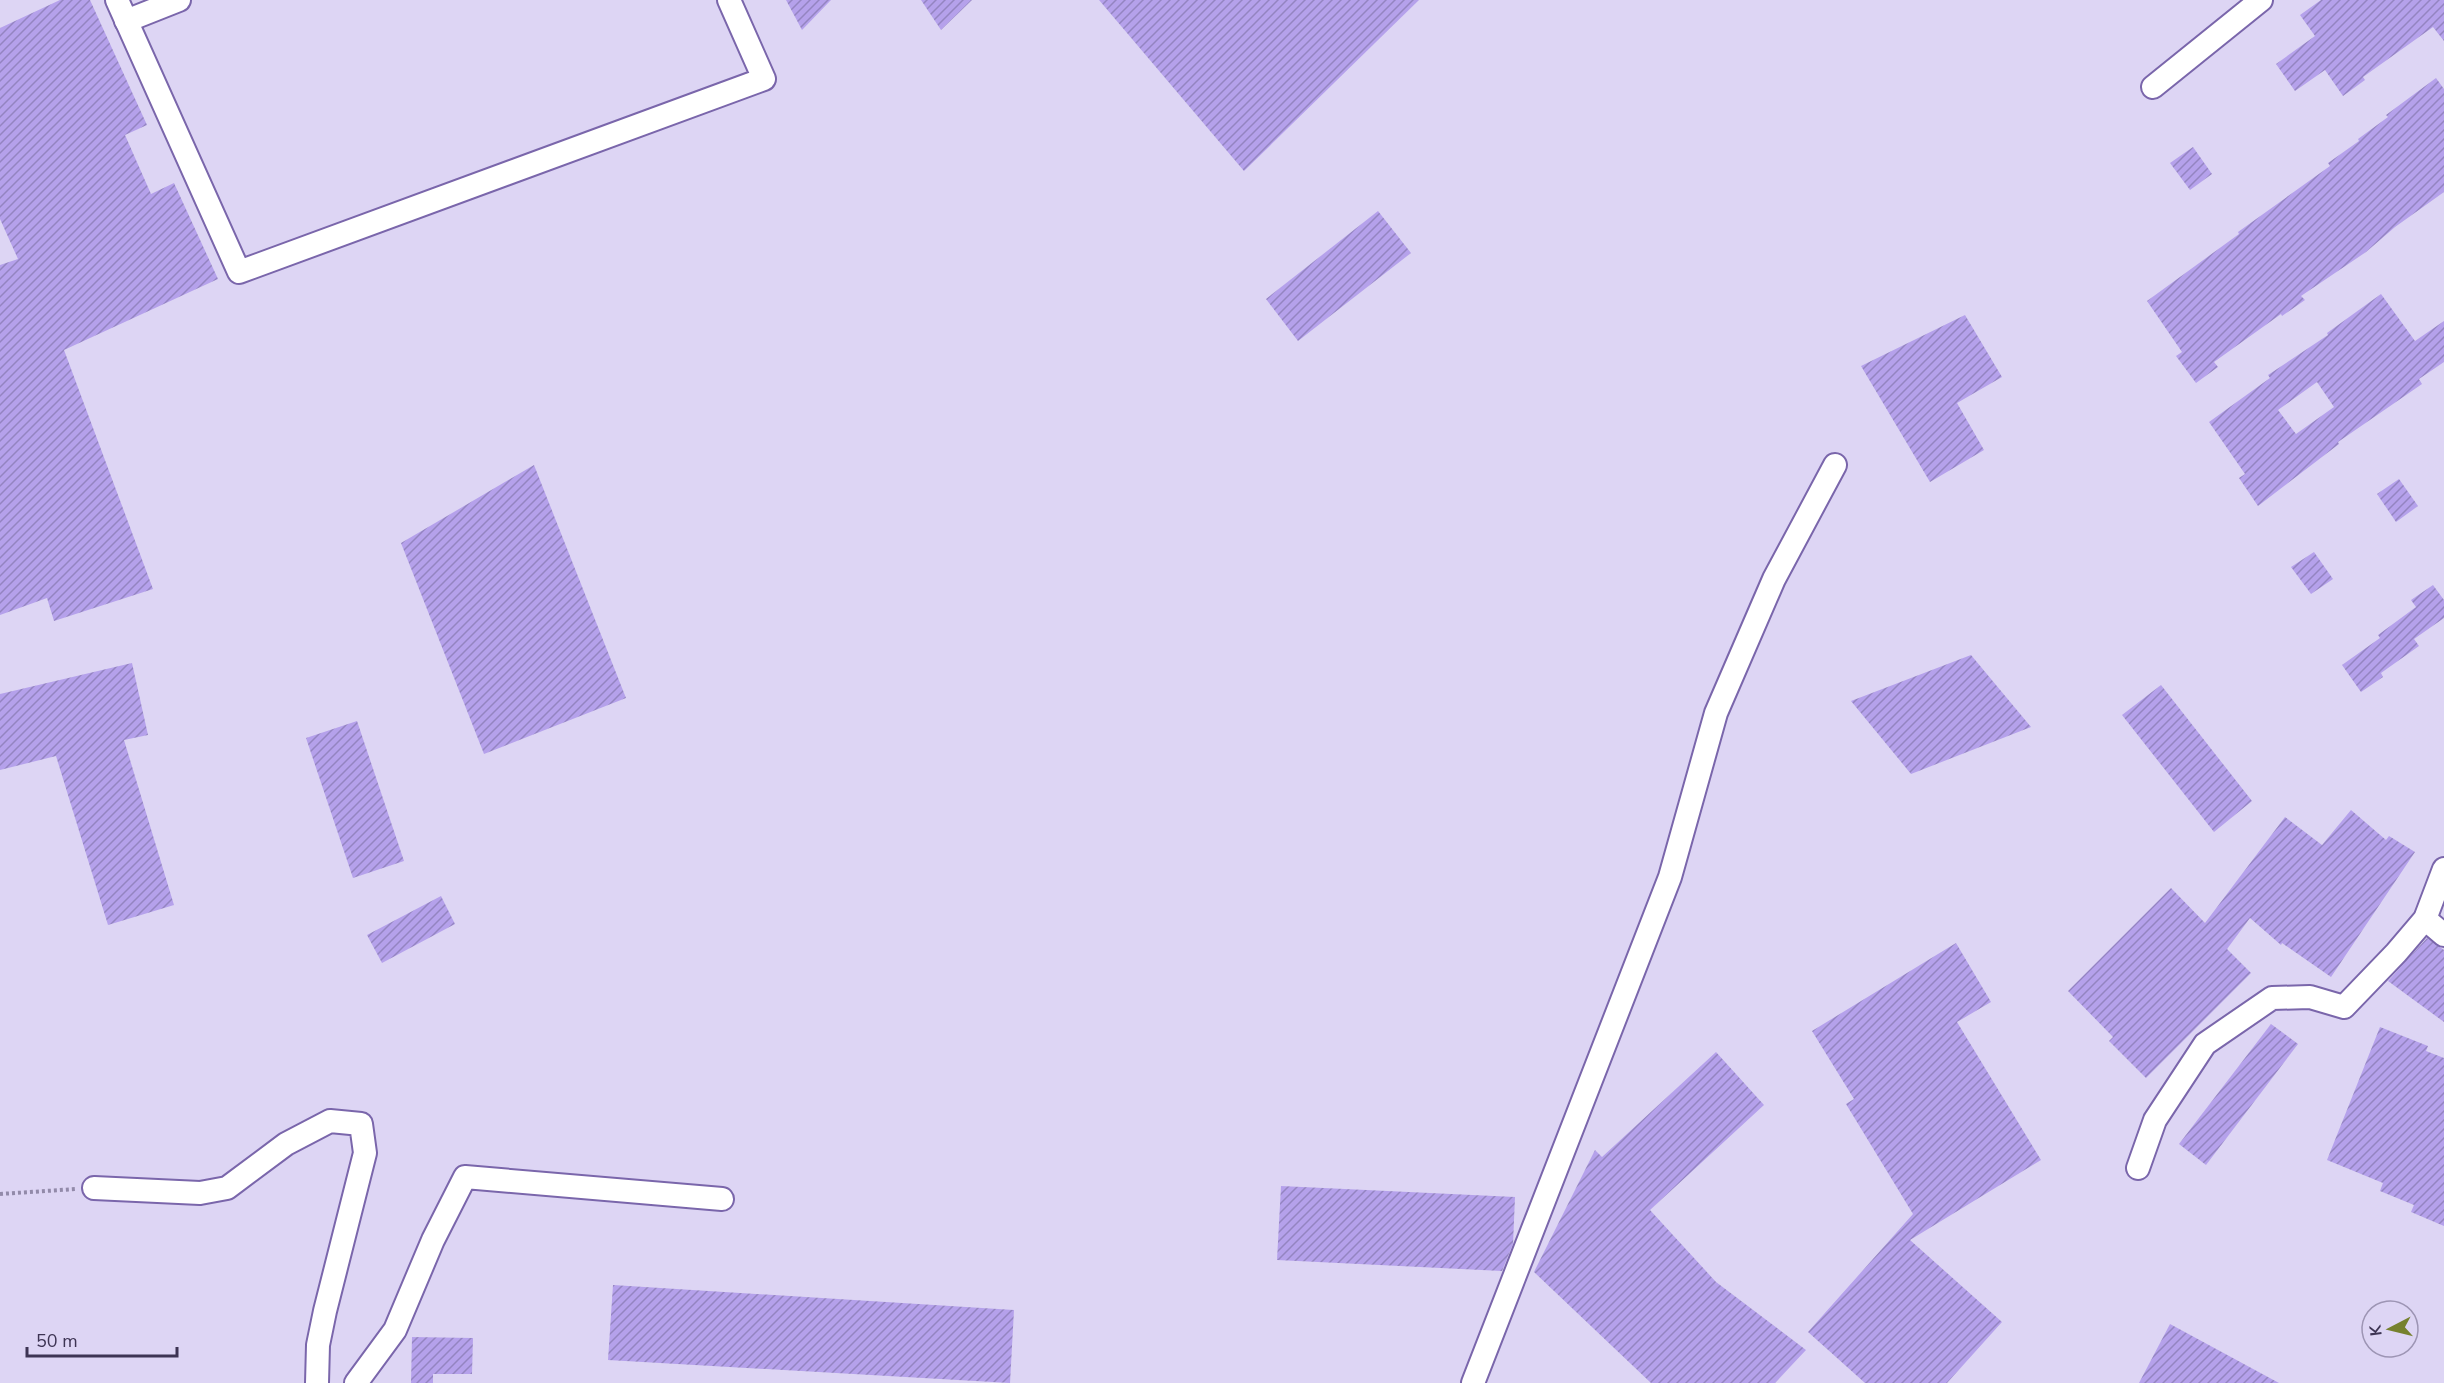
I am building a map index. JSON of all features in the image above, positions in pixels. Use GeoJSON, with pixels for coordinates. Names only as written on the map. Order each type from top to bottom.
{"type":"FeatureCollection","features":[{"type":"Feature","properties":{"kind":"street"},"geometry":{"type":"LineString","coordinates":[[117,0],[239,272],[764,79],[729,0]]}},
{"type":"Feature","properties":{"kind":"street"},"geometry":{"type":"LineString","coordinates":[[126,21],[179,0]]}},
{"type":"Feature","properties":{"kind":"street"},"geometry":{"type":"LineString","coordinates":[[2153,87],[2261,0]]}},
{"type":"Feature","properties":{"kind":"street"},"geometry":{"type":"LineString","coordinates":[[1473,1383],[1670,878],[1716,713],[1774,579],[1835,465]]}},
{"type":"Feature","properties":{"kind":"street"},"geometry":{"type":"LineString","coordinates":[[2138,1168],[2155,1120],[2205,1044],[2272,998],[2310,997],[2344,1007],[2425,919],[2444,869]]}},
{"type":"Feature","properties":{"kind":"street"},"geometry":{"type":"LineString","coordinates":[[2425,919],[2444,935]]}},
{"type":"Feature","properties":{"kind":"street"},"geometry":{"type":"LineString","coordinates":[[94,1188],[200,1193],[227,1188],[286,1144],[330,1121],[361,1124],[364,1153],[318,1345],[317,1383]]}},
{"type":"Feature","properties":{"kind":"street"},"geometry":{"type":"LineString","coordinates":[[356,1383],[395,1330],[433,1240],[465,1177],[722,1199]]}},
{"type":"Feature","properties":{"kind":"path"},"geometry":{"type":"LineString","coordinates":[[0,1194],[94,1188]]}},
{"type":"Feature","properties":{"kind":"building"},"geometry":{"type":"Polygon","coordinates":[[[60,0],[90,0],[147,125],[125,135],[151,194],[174,183],[218,279],[64,350],[153,589],[54,621],[47,598],[0,615],[0,265],[18,259],[0,219],[0,28],[60,0]]]}},
{"type":"Feature","properties":{"kind":"building"},"geometry":{"type":"Polygon","coordinates":[[[786,0],[831,0],[802,30],[786,0]]]}},
{"type":"Feature","properties":{"kind":"building"},"geometry":{"type":"Polygon","coordinates":[[[921,0],[972,0],[941,30],[921,0]]]}},
{"type":"Feature","properties":{"kind":"building"},"geometry":{"type":"Polygon","coordinates":[[[1099,0],[1419,0],[1244,171],[1099,0]]]}},
{"type":"Feature","properties":{"kind":"building"},"geometry":{"type":"Polygon","coordinates":[[[2321,0],[2444,0],[2444,41],[2433,27],[2363,77],[2365,80],[2343,96],[2325,70],[2295,91],[2276,64],[2315,36],[2300,15],[2321,0]]]}},
{"type":"Feature","properties":{"kind":"building"},"geometry":{"type":"Polygon","coordinates":[[[2436,78],[2444,89],[2444,192],[2395,227],[2366,252],[2301,296],[2305,300],[2282,316],[2281,314],[2214,362],[2218,367],[2196,383],[2176,356],[2182,352],[2147,301],[2330,166],[2328,163],[2359,141],[2358,139],[2388,117],[2386,115],[2436,78]]]}},
{"type":"Feature","properties":{"kind":"building"},"geometry":{"type":"Polygon","coordinates":[[[2193,147],[2212,174],[2190,190],[2170,163],[2193,147]]]}},
{"type":"Feature","properties":{"kind":"building"},"geometry":{"type":"Polygon","coordinates":[[[1378,211],[1411,253],[1298,341],[1266,299],[1378,211]]]}},
{"type":"Feature","properties":{"kind":"building"},"geometry":{"type":"Polygon","coordinates":[[[2381,294],[2415,341],[2444,321],[2444,362],[2419,379],[2422,384],[2338,442],[2339,444],[2258,506],[2239,478],[2245,474],[2209,422],[2270,378],[2268,375],[2328,335],[2327,333],[2381,294]],[[2317,382],[2278,410],[2296,434],[2334,407],[2317,382]]]}},
{"type":"Feature","properties":{"kind":"building"},"geometry":{"type":"Polygon","coordinates":[[[1965,315],[2002,377],[1957,403],[1984,450],[1930,482],[1861,366],[1965,315]]]}},
{"type":"Feature","properties":{"kind":"building"},"geometry":{"type":"Polygon","coordinates":[[[534,465],[626,698],[484,754],[401,543],[534,465]]]}},
{"type":"Feature","properties":{"kind":"building"},"geometry":{"type":"Polygon","coordinates":[[[2399,479],[2418,506],[2396,522],[2377,494],[2399,479]]]}},
{"type":"Feature","properties":{"kind":"building"},"geometry":{"type":"Polygon","coordinates":[[[2314,552],[2333,579],[2311,594],[2291,567],[2314,552]]]}},
{"type":"Feature","properties":{"kind":"building"},"geometry":{"type":"Polygon","coordinates":[[[2433,585],[2444,600],[2444,618],[2414,639],[2419,646],[2381,673],[2383,677],[2361,692],[2342,665],[2380,638],[2378,635],[2416,607],[2411,600],[2433,585]]]}},
{"type":"Feature","properties":{"kind":"building"},"geometry":{"type":"Polygon","coordinates":[[[1971,655],[2031,727],[1911,774],[1851,701],[1971,655]]]}},
{"type":"Feature","properties":{"kind":"building"},"geometry":{"type":"Polygon","coordinates":[[[132,663],[148,735],[124,740],[174,905],[108,925],[56,756],[0,770],[0,694],[132,663]]]}},
{"type":"Feature","properties":{"kind":"building"},"geometry":{"type":"Polygon","coordinates":[[[2161,685],[2252,801],[2214,832],[2122,715],[2161,685]]]}},
{"type":"Feature","properties":{"kind":"building"},"geometry":{"type":"Polygon","coordinates":[[[357,721],[404,861],[353,878],[306,738],[357,721]]]}},
{"type":"Feature","properties":{"kind":"building"},"geometry":{"type":"Polygon","coordinates":[[[2351,810],[2386,840],[2389,836],[2415,852],[2331,977],[2282,943],[2281,945],[2250,918],[2227,949],[2251,973],[2146,1078],[2109,1041],[2113,1037],[2068,991],[2171,888],[2205,923],[2285,817],[2322,845],[2351,810]]]}},
{"type":"Feature","properties":{"kind":"building"},"geometry":{"type":"Polygon","coordinates":[[[441,896],[455,924],[382,963],[367,935],[441,896]]]}},
{"type":"Feature","properties":{"kind":"building"},"geometry":{"type":"Polygon","coordinates":[[[2427,938],[2444,950],[2444,1022],[2388,981],[2427,938]]]}},
{"type":"Feature","properties":{"kind":"building"},"geometry":{"type":"Polygon","coordinates":[[[1956,943],[1991,1002],[1957,1022],[2041,1160],[1910,1240],[2002,1322],[1947,1383],[1865,1383],[1808,1332],[1913,1214],[1846,1104],[1854,1099],[1812,1031],[1956,943]]]}},
{"type":"Feature","properties":{"kind":"building"},"geometry":{"type":"Polygon","coordinates":[[[2271,1024],[2298,1044],[2206,1165],[2179,1144],[2271,1024]]]}},
{"type":"Feature","properties":{"kind":"building"},"geometry":{"type":"Polygon","coordinates":[[[2380,1027],[2428,1046],[2426,1051],[2444,1058],[2444,1226],[2411,1212],[2414,1205],[2380,1191],[2383,1183],[2327,1160],[2380,1027]]]}},
{"type":"Feature","properties":{"kind":"building"},"geometry":{"type":"Polygon","coordinates":[[[1716,1052],[1764,1105],[1650,1210],[1716,1282],[1806,1350],[1775,1383],[1651,1383],[1534,1272],[1595,1150],[1602,1157],[1716,1052]]]}},
{"type":"Feature","properties":{"kind":"building"},"geometry":{"type":"Polygon","coordinates":[[[1281,1186],[1515,1197],[1513,1244],[1502,1271],[1277,1260],[1281,1186]]]}},
{"type":"Feature","properties":{"kind":"building"},"geometry":{"type":"Polygon","coordinates":[[[613,1285],[1014,1310],[1010,1383],[608,1360],[613,1285]]]}},
{"type":"Feature","properties":{"kind":"building"},"geometry":{"type":"Polygon","coordinates":[[[2170,1324],[2279,1383],[2139,1383],[2170,1324]]]}},
{"type":"Feature","properties":{"kind":"building"},"geometry":{"type":"Polygon","coordinates":[[[412,1337],[473,1338],[472,1374],[433,1374],[433,1383],[411,1383],[412,1337]]]}}]}
